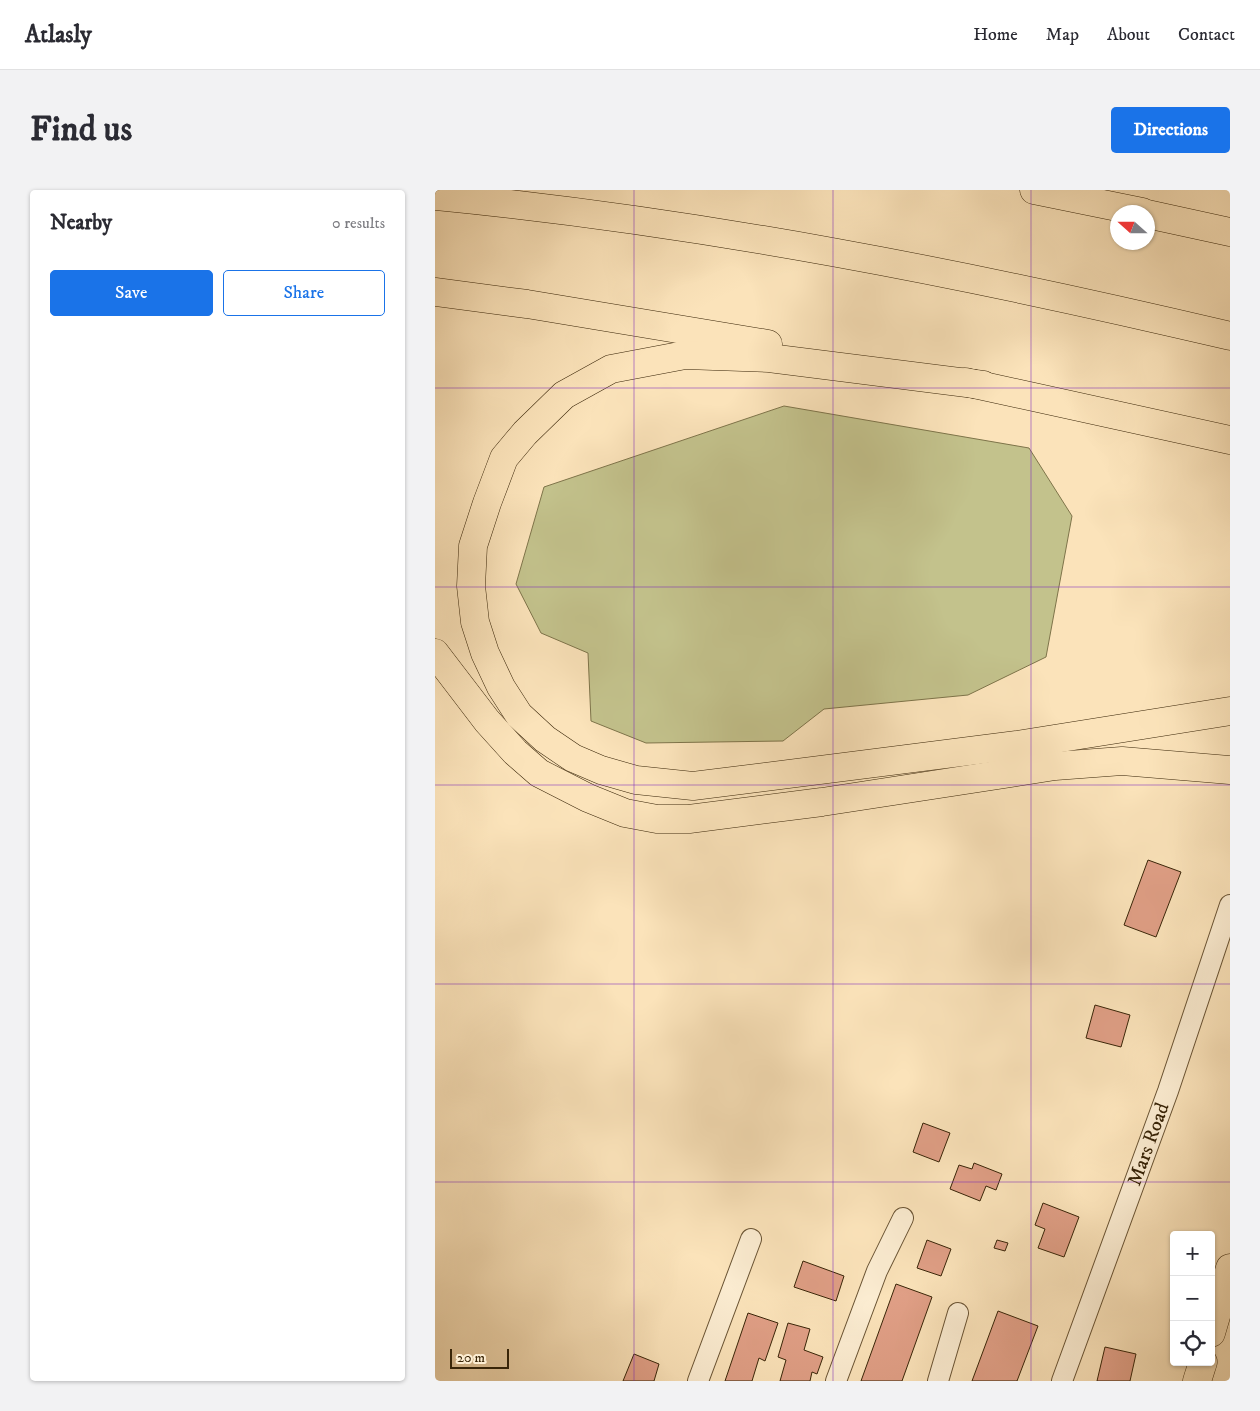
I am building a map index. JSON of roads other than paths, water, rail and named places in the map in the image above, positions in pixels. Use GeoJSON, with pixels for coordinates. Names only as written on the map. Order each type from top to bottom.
{"type":"FeatureCollection","features":[{"type":"Feature","properties":{"kind":"highway"},"geometry":{"type":"LineString","coordinates":[[1034,190],[1110,205]]}},
{"type":"Feature","properties":{"kind":"highway"},"geometry":{"type":"LineString","coordinates":[[435,196],[687,228],[900,264],[1119,310],[1230,336]]}},
{"type":"Feature","properties":{"kind":"highway"},"geometry":{"type":"LineString","coordinates":[[1155,216],[1230,232]]}},
{"type":"Feature","properties":{"kind":"highway"},"geometry":{"type":"LineString","coordinates":[[435,292],[527,304],[708,333],[983,385],[1230,440]]}},
{"type":"Feature","properties":{"kind":"highway"},"geometry":{"type":"LineString","coordinates":[[983,385],[769,358],[685,356],[611,369],[564,395],[525,433],[505,458],[487,503],[473,546],[471,586],[475,622],[485,653],[501,687],[519,715],[545,739],[573,758],[601,770],[636,780],[693,786],[1017,745],[1230,711]]}},
{"type":"Feature","properties":{"kind":"highway"},"geometry":{"type":"LineString","coordinates":[[435,653],[487,721],[515,752],[539,773],[588,798],[625,813],[657,819],[689,819],[812,803],[1055,766],[1122,761],[1230,770]]}},
{"type":"Feature","properties":{"kind":"highway"},"geometry":{"type":"LineString","coordinates":[[1215,1321],[1230,1268]]}},
{"type":"Feature","properties":{"kind":"highway"},"geometry":{"type":"LineString","coordinates":[[1197,1381],[1202,1366]]}},
{"type":"Feature","properties":{"kind":"street","name":"Mars Road"},"geometry":{"type":"LineString","coordinates":[[1062,1381],[1168,1091],[1230,905]]}},
{"type":"Feature","properties":{"kind":"street"},"geometry":{"type":"LineString","coordinates":[[836,1381],[877,1271],[903,1218]]}},
{"type":"Feature","properties":{"kind":"street"},"geometry":{"type":"LineString","coordinates":[[698,1381],[751,1239]]}},
{"type":"Feature","properties":{"kind":"street"},"geometry":{"type":"LineString","coordinates":[[938,1381],[958,1313]]}}]}
